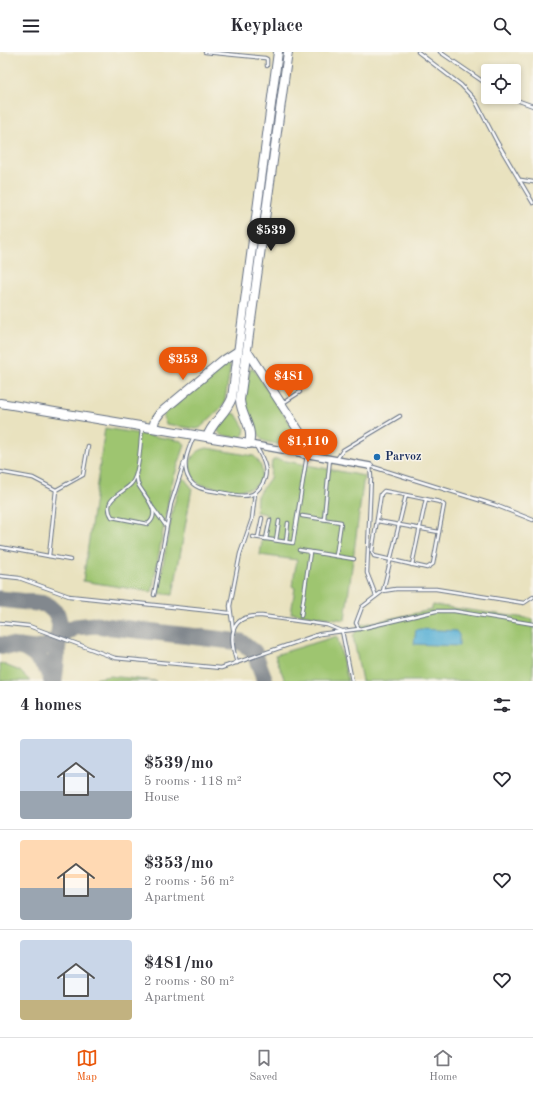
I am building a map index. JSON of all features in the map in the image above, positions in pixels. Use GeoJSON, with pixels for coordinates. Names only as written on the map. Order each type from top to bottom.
{"type":"FeatureCollection","features":[{"type":"Feature","properties":{"kind":"street"},"geometry":{"type":"LineString","coordinates":[[207,437],[209,429],[228,408],[232,398],[278,52]]}},
{"type":"Feature","properties":{"kind":"street"},"geometry":{"type":"LineString","coordinates":[[252,445],[250,430],[241,410],[240,400],[288,52]]}},
{"type":"Feature","properties":{"kind":"street"},"geometry":{"type":"LineString","coordinates":[[153,428],[155,420],[160,413],[238,350]]}},
{"type":"Feature","properties":{"kind":"street"},"geometry":{"type":"LineString","coordinates":[[247,351],[304,439],[306,454]]}},
{"type":"Feature","properties":{"kind":"street"},"geometry":{"type":"LineString","coordinates":[[0,403],[333,458],[370,466]]}},
{"type":"Feature","properties":{"kind":"lane"},"geometry":{"type":"LineString","coordinates":[[205,52],[265,58],[267,59],[267,66]]}},
{"type":"Feature","properties":{"kind":"lane"},"geometry":{"type":"LineString","coordinates":[[418,52],[461,84],[475,100],[497,142],[533,203]]}},
{"type":"Feature","properties":{"kind":"lane"},"geometry":{"type":"LineString","coordinates":[[440,52],[481,80]]}},
{"type":"Feature","properties":{"kind":"lane"},"geometry":{"type":"LineString","coordinates":[[521,102],[533,106]]}},
{"type":"Feature","properties":{"kind":"lane"},"geometry":{"type":"LineString","coordinates":[[520,179],[533,182]]}},
{"type":"Feature","properties":{"kind":"lane"},"geometry":{"type":"LineString","coordinates":[[281,404],[300,392]]}},
{"type":"Feature","properties":{"kind":"lane"},"geometry":{"type":"LineString","coordinates":[[290,410],[312,444],[320,447]]}},
{"type":"Feature","properties":{"kind":"lane"},"geometry":{"type":"LineString","coordinates":[[324,519],[333,458],[343,450],[400,416]]}},
{"type":"Feature","properties":{"kind":"lane"},"geometry":{"type":"LineString","coordinates":[[143,427],[136,474],[132,484],[114,497],[109,504],[109,511],[112,517],[148,524],[153,515],[152,507]]}},
{"type":"Feature","properties":{"kind":"lane"},"geometry":{"type":"LineString","coordinates":[[154,595],[166,527],[176,483],[194,435]]}},
{"type":"Feature","properties":{"kind":"lane"},"geometry":{"type":"LineString","coordinates":[[184,463],[189,479],[194,485],[241,496],[250,495],[255,493],[264,482],[266,475],[265,466],[252,445]]}},
{"type":"Feature","properties":{"kind":"lane"},"geometry":{"type":"LineString","coordinates":[[56,490],[83,475],[88,446]]}},
{"type":"Feature","properties":{"kind":"lane"},"geometry":{"type":"LineString","coordinates":[[253,537],[293,543],[306,454]]}},
{"type":"Feature","properties":{"kind":"lane"},"geometry":{"type":"LineString","coordinates":[[376,596],[367,573],[371,477],[370,466],[495,505],[533,520]]}},
{"type":"Feature","properties":{"kind":"lane"},"geometry":{"type":"LineString","coordinates":[[0,472],[33,478],[56,490]]}},
{"type":"Feature","properties":{"kind":"lane"},"geometry":{"type":"LineString","coordinates":[[136,474],[138,484],[166,527]]}},
{"type":"Feature","properties":{"kind":"lane"},"geometry":{"type":"LineString","coordinates":[[49,556],[56,490]]}},
{"type":"Feature","properties":{"kind":"lane"},"geometry":{"type":"LineString","coordinates":[[384,491],[406,495],[440,502],[444,505],[433,564],[431,567],[427,568],[374,556],[372,552],[381,494],[384,491]]}},
{"type":"Feature","properties":{"kind":"lane"},"geometry":{"type":"LineString","coordinates":[[237,663],[232,645],[233,629],[230,613],[240,554],[252,519],[255,493]]}},
{"type":"Feature","properties":{"kind":"lane"},"geometry":{"type":"LineString","coordinates":[[383,591],[392,560],[406,495]]}},
{"type":"Feature","properties":{"kind":"lane"},"geometry":{"type":"LineString","coordinates":[[412,565],[426,499]]}},
{"type":"Feature","properties":{"kind":"lane"},"geometry":{"type":"LineString","coordinates":[[302,516],[341,522],[336,556]]}},
{"type":"Feature","properties":{"kind":"lane"},"geometry":{"type":"LineString","coordinates":[[258,537],[262,518]]}},
{"type":"Feature","properties":{"kind":"lane"},"geometry":{"type":"LineString","coordinates":[[266,539],[270,520]]}},
{"type":"Feature","properties":{"kind":"lane"},"geometry":{"type":"LineString","coordinates":[[276,540],[279,521]]}},
{"type":"Feature","properties":{"kind":"lane"},"geometry":{"type":"LineString","coordinates":[[377,521],[439,532]]}},
{"type":"Feature","properties":{"kind":"lane"},"geometry":{"type":"LineString","coordinates":[[286,542],[288,523]]}},
{"type":"Feature","properties":{"kind":"lane"},"geometry":{"type":"LineString","coordinates":[[0,547],[70,560]]}},
{"type":"Feature","properties":{"kind":"lane"},"geometry":{"type":"LineString","coordinates":[[299,550],[354,559]]}},
{"type":"Feature","properties":{"kind":"lane"},"geometry":{"type":"LineString","coordinates":[[301,616],[310,552]]}},
{"type":"Feature","properties":{"kind":"lane"},"geometry":{"type":"LineString","coordinates":[[0,576],[19,578],[70,596],[230,613]]}},
{"type":"Feature","properties":{"kind":"lane"},"geometry":{"type":"LineString","coordinates":[[359,629],[356,623],[362,607],[383,591],[396,589],[436,589],[524,603],[533,597]]}},
{"type":"Feature","properties":{"kind":"lane"},"geometry":{"type":"LineString","coordinates":[[0,623],[29,626],[115,658],[215,668],[221,668],[237,663],[320,634],[359,629],[442,611],[454,610],[533,624]]}},
{"type":"Feature","properties":{"kind":"lane"},"geometry":{"type":"LineString","coordinates":[[233,629],[243,618],[252,616],[327,625],[342,631]]}},
{"type":"Feature","properties":{"kind":"lane"},"geometry":{"type":"LineString","coordinates":[[342,631],[352,681]]}},
{"type":"Feature","properties":{"kind":"green space"},"geometry":{"type":"Polygon","coordinates":[[[226,364],[229,366],[230,370],[224,405],[200,428],[196,429],[166,424],[163,417],[165,413],[226,364]]]}},
{"type":"Feature","properties":{"kind":"green space"},"geometry":{"type":"Polygon","coordinates":[[[250,369],[254,369],[299,437],[297,445],[294,447],[262,440],[246,410],[244,402],[250,369]]]}},
{"type":"Feature","properties":{"kind":"green space"},"geometry":{"type":"Polygon","coordinates":[[[230,413],[236,414],[245,429],[244,434],[240,438],[221,435],[218,431],[218,425],[230,413]]]}},
{"type":"Feature","properties":{"kind":"green space"},"geometry":{"type":"Polygon","coordinates":[[[105,428],[182,441],[185,445],[171,486],[152,592],[83,581],[105,428]]]}},
{"type":"Feature","properties":{"kind":"green space"},"geometry":{"type":"Polygon","coordinates":[[[207,448],[254,456],[260,463],[262,469],[261,478],[257,484],[251,488],[243,490],[224,489],[199,484],[192,474],[190,463],[195,454],[200,450],[207,448]]]}},
{"type":"Feature","properties":{"kind":"green space"},"geometry":{"type":"Polygon","coordinates":[[[276,459],[364,476],[345,620],[291,613],[295,588],[292,586],[297,560],[260,555],[266,514],[256,512],[257,496],[270,478],[272,461],[276,459]]]}},
{"type":"Feature","properties":{"kind":"green space"},"geometry":{"type":"Polygon","coordinates":[[[183,477],[192,488],[173,595],[158,593],[173,507],[183,477]]]}},
{"type":"Feature","properties":{"kind":"green space"},"geometry":{"type":"Polygon","coordinates":[[[433,605],[533,619],[533,681],[362,681],[353,636],[360,625],[431,610],[433,605]]]}},
{"type":"Feature","properties":{"kind":"green space"},"geometry":{"type":"Polygon","coordinates":[[[337,636],[348,681],[285,681],[275,655],[337,636]]]}},
{"type":"Feature","properties":{"kind":"green space"},"geometry":{"type":"Polygon","coordinates":[[[0,663],[20,671],[30,681],[0,681],[0,663]]]}},
{"type":"Feature","properties":{"kind":"green space"},"geometry":{"type":"Polygon","coordinates":[[[110,676],[156,681],[91,681],[110,676]]]}},
{"type":"Feature","properties":{"kind":"water"},"geometry":{"type":"Polygon","coordinates":[[[416,630],[456,631],[459,635],[459,646],[414,644],[416,630]]]}},
{"type":"Feature","properties":{"kind":"taxiway"},"geometry":{"type":"LineString","coordinates":[[0,599],[46,604],[57,614],[60,625],[54,681]]}},
{"type":"Feature","properties":{"kind":"taxiway"},"geometry":{"type":"LineString","coordinates":[[0,645],[35,649],[45,647],[75,627],[95,625],[241,642],[254,652],[265,681]]}},
{"type":"Feature","properties":{"kind":"taxiway"},"geometry":{"type":"LineString","coordinates":[[21,647],[32,653],[41,661],[52,681]]}},
{"type":"Feature","properties":{"kind":"place","name":"Parvoz"},"geometry":{"type":"Point","coordinates":[377,457]}}]}
